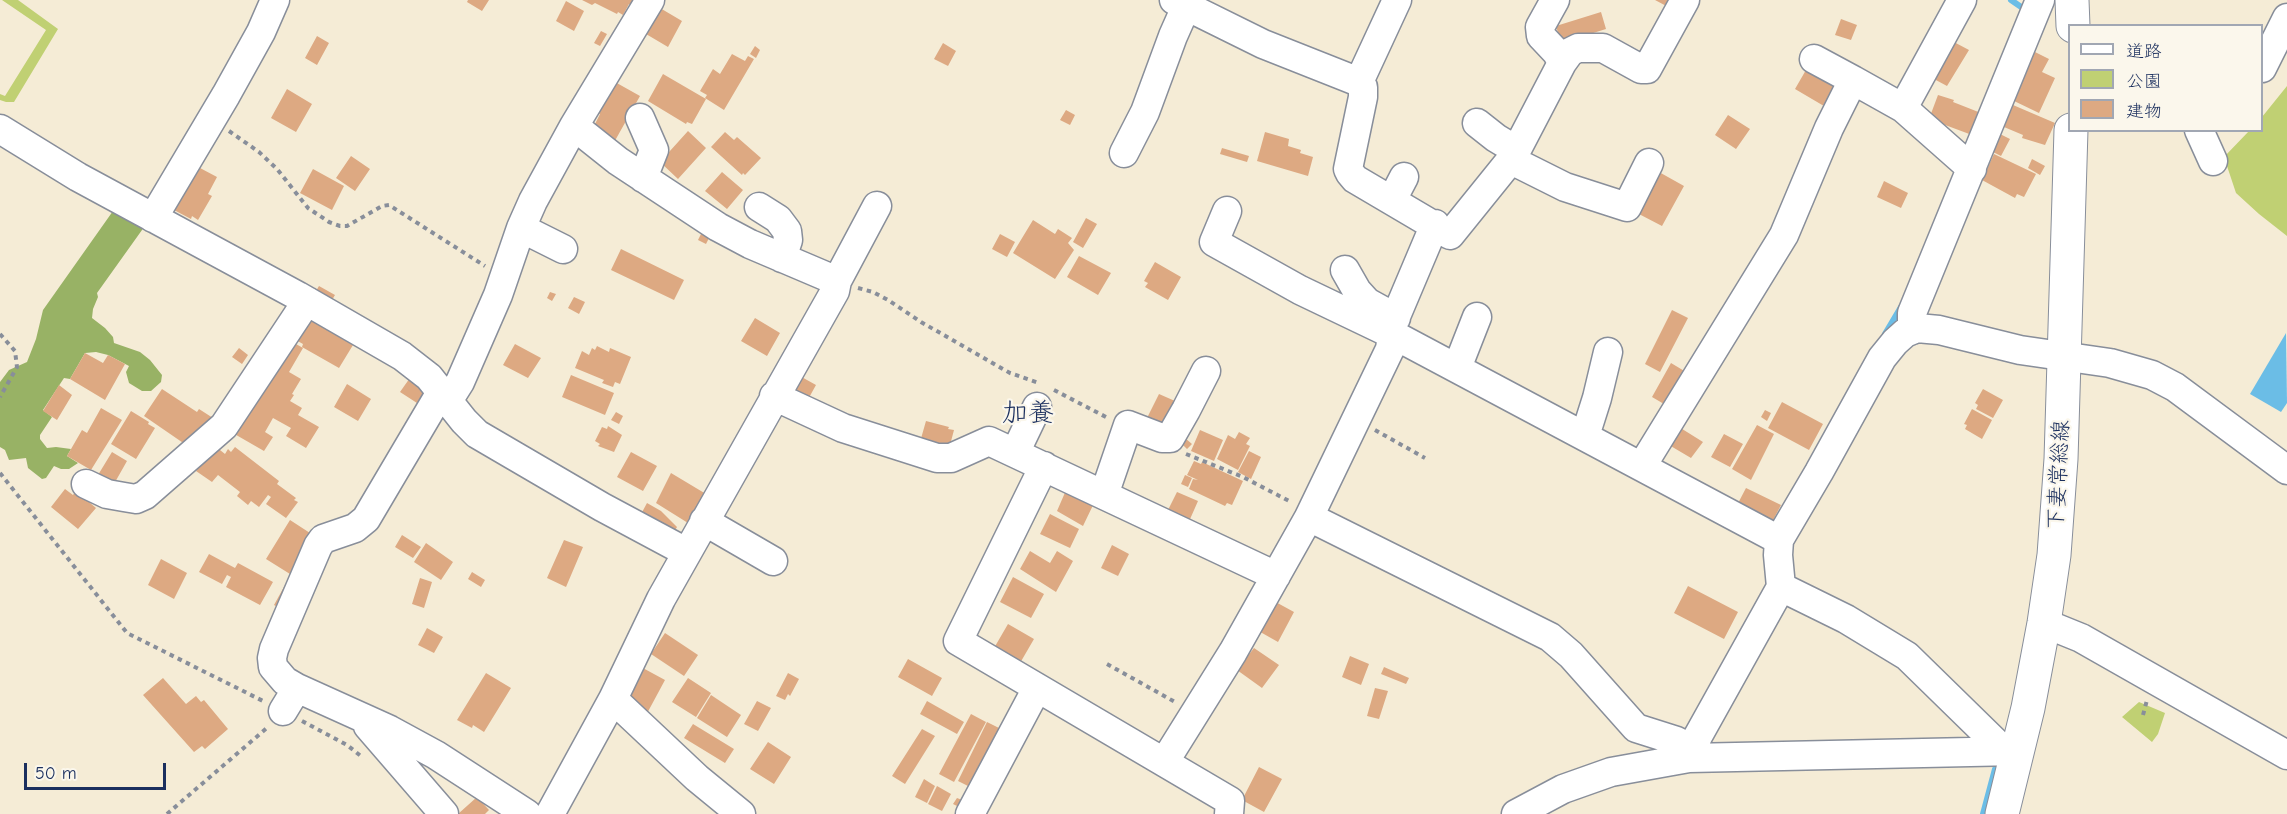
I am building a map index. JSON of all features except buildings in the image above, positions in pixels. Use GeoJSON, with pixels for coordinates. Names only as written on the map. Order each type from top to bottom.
{"type":"FeatureCollection","features":[{"type":"Feature","properties":{"kind":"main road","name":"下妻常総線"},"geometry":{"type":"LineString","coordinates":[[2002,814],[2010,752],[2044,623],[2059,502],[2071,132]]}},
{"type":"Feature","properties":{"kind":"street"},"geometry":{"type":"LineString","coordinates":[[153,218],[261,32],[275,0]]}},
{"type":"Feature","properties":{"kind":"street"},"geometry":{"type":"LineString","coordinates":[[526,814],[436,755],[356,714],[290,700],[273,667],[272,658],[278,638],[318,546],[323,539],[355,528],[366,519],[445,396],[460,382],[533,201],[574,126],[650,0]]}},
{"type":"Feature","properties":{"kind":"street"},"geometry":{"type":"LineString","coordinates":[[1359,82],[1396,0]]}},
{"type":"Feature","properties":{"kind":"street"},"geometry":{"type":"LineString","coordinates":[[1555,0],[1540,27],[1541,36],[1557,53],[1562,63]]}},
{"type":"Feature","properties":{"kind":"street"},"geometry":{"type":"LineString","coordinates":[[1124,153],[1145,112],[1183,2],[1263,44],[1359,82],[1363,87],[1363,97],[1348,169],[1355,179],[1398,188],[1434,225],[1450,234],[1514,155],[1570,52],[1592,46],[1603,48],[1641,69],[1647,69],[1686,0]]}},
{"type":"Feature","properties":{"kind":"street"},"geometry":{"type":"LineString","coordinates":[[1903,108],[1962,0]]}},
{"type":"Feature","properties":{"kind":"street"},"geometry":{"type":"LineString","coordinates":[[1912,330],[1912,313],[1968,165],[2042,0],[2076,17]]}},
{"type":"Feature","properties":{"kind":"street"},"geometry":{"type":"LineString","coordinates":[[2263,66],[2287,18]]}},
{"type":"Feature","properties":{"kind":"street"},"geometry":{"type":"LineString","coordinates":[[1814,59],[1903,108],[1968,165]]}},
{"type":"Feature","properties":{"kind":"street"},"geometry":{"type":"LineString","coordinates":[[1642,466],[1785,235],[1828,128],[1852,80]]}},
{"type":"Feature","properties":{"kind":"street"},"geometry":{"type":"LineString","coordinates":[[640,118],[654,150],[643,178]]}},
{"type":"Feature","properties":{"kind":"street"},"geometry":{"type":"LineString","coordinates":[[1477,123],[1514,155],[1565,187],[1627,207],[1649,163]]}},
{"type":"Feature","properties":{"kind":"street"},"geometry":{"type":"LineString","coordinates":[[574,126],[643,178],[718,227],[837,284]]}},
{"type":"Feature","properties":{"kind":"street"},"geometry":{"type":"LineString","coordinates":[[0,129],[38,154],[307,301],[402,356],[429,377],[464,421],[485,439],[686,552]]}},
{"type":"Feature","properties":{"kind":"street"},"geometry":{"type":"LineString","coordinates":[[2200,132],[2213,161]]}},
{"type":"Feature","properties":{"kind":"street"},"geometry":{"type":"LineString","coordinates":[[550,814],[613,699],[686,552],[836,291],[837,284],[877,206]]}},
{"type":"Feature","properties":{"kind":"street"},"geometry":{"type":"LineString","coordinates":[[759,207],[778,219],[787,231],[788,240],[782,258]]}},
{"type":"Feature","properties":{"kind":"street"},"geometry":{"type":"LineString","coordinates":[[1227,211],[1214,242],[1300,290],[1395,326]]}},
{"type":"Feature","properties":{"kind":"street"},"geometry":{"type":"LineString","coordinates":[[1165,761],[1309,517],[1390,349],[1395,326],[1434,225]]}},
{"type":"Feature","properties":{"kind":"street"},"geometry":{"type":"LineString","coordinates":[[521,228],[562,249]]}},
{"type":"Feature","properties":{"kind":"street"},"geometry":{"type":"LineString","coordinates":[[1345,270],[1357,291],[1367,302],[1395,326],[1457,368],[1779,540]]}},
{"type":"Feature","properties":{"kind":"street"},"geometry":{"type":"LineString","coordinates":[[86,484],[107,494],[136,499],[146,495],[224,426],[307,301]]}},
{"type":"Feature","properties":{"kind":"street"},"geometry":{"type":"LineString","coordinates":[[1457,368],[1477,317]]}},
{"type":"Feature","properties":{"kind":"street"},"geometry":{"type":"LineString","coordinates":[[1689,758],[1698,736],[1781,587],[1779,540],[1820,472],[1882,358],[1905,333],[1917,328],[1939,330],[2020,350],[2110,363],[2152,375],[2175,387],[2287,470]]}},
{"type":"Feature","properties":{"kind":"street"},"geometry":{"type":"LineString","coordinates":[[1585,436],[1608,352]]}},
{"type":"Feature","properties":{"kind":"street"},"geometry":{"type":"LineString","coordinates":[[1104,495],[1128,425],[1162,438],[1170,438],[1206,371]]}},
{"type":"Feature","properties":{"kind":"street"},"geometry":{"type":"LineString","coordinates":[[774,396],[843,428],[937,458],[951,458],[989,441],[1276,576]]}},
{"type":"Feature","properties":{"kind":"street"},"geometry":{"type":"LineString","coordinates":[[1015,453],[1036,407]]}},
{"type":"Feature","properties":{"kind":"street"},"geometry":{"type":"LineString","coordinates":[[1044,466],[957,641],[1230,801],[1229,814]]}},
{"type":"Feature","properties":{"kind":"street"},"geometry":{"type":"LineString","coordinates":[[1309,517],[1550,637],[1571,655],[1636,728],[1677,741],[1689,758]]}},
{"type":"Feature","properties":{"kind":"street"},"geometry":{"type":"LineString","coordinates":[[704,521],[773,561]]}},
{"type":"Feature","properties":{"kind":"street"},"geometry":{"type":"LineString","coordinates":[[1781,587],[1846,619],[1906,656],[1994,741],[2010,752]]}},
{"type":"Feature","properties":{"kind":"street"},"geometry":{"type":"LineString","coordinates":[[2044,623],[2081,638],[2287,755]]}},
{"type":"Feature","properties":{"kind":"street"},"geometry":{"type":"LineString","coordinates":[[970,814],[1037,688]]}},
{"type":"Feature","properties":{"kind":"street"},"geometry":{"type":"LineString","coordinates":[[613,699],[697,778],[741,814]]}},
{"type":"Feature","properties":{"kind":"street"},"geometry":{"type":"LineString","coordinates":[[356,714],[444,814]]}},
{"type":"Feature","properties":{"kind":"street"},"geometry":{"type":"LineString","coordinates":[[1516,814],[1563,789],[1611,772],[1689,758],[2010,752]]}},
{"type":"Feature","properties":{"kind":"path"},"geometry":{"type":"LineString","coordinates":[[211,120],[243,139],[259,152],[308,208],[329,222],[347,226],[382,206],[389,206],[400,210],[460,251],[504,276]]}},
{"type":"Feature","properties":{"kind":"path"},"geometry":{"type":"LineString","coordinates":[[837,284],[873,292],[1010,373]]}},
{"type":"Feature","properties":{"kind":"path"},"geometry":{"type":"LineString","coordinates":[[0,334],[15,351],[17,367],[0,397]]}},
{"type":"Feature","properties":{"kind":"path"},"geometry":{"type":"LineString","coordinates":[[1357,418],[1425,458]]}},
{"type":"Feature","properties":{"kind":"path"},"geometry":{"type":"LineString","coordinates":[[0,473],[127,633],[290,700],[369,763]]}},
{"type":"Feature","properties":{"kind":"path"},"geometry":{"type":"LineString","coordinates":[[1107,664],[1195,713]]}},
{"type":"Feature","properties":{"kind":"path"},"geometry":{"type":"LineString","coordinates":[[167,814],[276,720],[290,700]]}},
{"type":"Feature","properties":{"kind":"green space"},"geometry":{"type":"Polygon","coordinates":[[[2,0],[18,0],[58,29],[14,102],[0,100],[0,94],[5,96],[46,30],[2,0]]]}},
{"type":"Feature","properties":{"kind":"green space"},"geometry":{"type":"Polygon","coordinates":[[[2287,86],[2287,236],[2236,193],[2224,157],[2248,132],[2263,132],[2263,116],[2287,86]]]}},
{"type":"Feature","properties":{"kind":"green space"},"geometry":{"type":"Polygon","coordinates":[[[113,211],[143,224],[142,230],[97,293],[92,318],[113,337],[114,343],[140,352],[150,360],[162,375],[161,382],[151,391],[142,391],[129,383],[126,372],[129,366],[108,355],[96,352],[85,353],[70,379],[64,378],[43,410],[52,417],[40,435],[40,439],[47,448],[71,449],[67,456],[78,463],[69,469],[54,466],[46,478],[42,479],[28,468],[26,458],[9,460],[5,450],[0,447],[0,382],[9,370],[27,362],[36,339],[43,310],[113,211]]]}},
{"type":"Feature","properties":{"kind":"green space"},"geometry":{"type":"Polygon","coordinates":[[[2139,702],[2165,713],[2158,734],[2152,742],[2122,717],[2139,702]]]}},
{"type":"Feature","properties":{"kind":"water"},"geometry":{"type":"Polygon","coordinates":[[[2286,333],[2287,403],[2281,412],[2250,394],[2286,333]]]}},
{"type":"Feature","properties":{"kind":"waterway"},"geometry":{"type":"LineString","coordinates":[[2011,0],[2027,11]]}},
{"type":"Feature","properties":{"kind":"waterway"},"geometry":{"type":"LineString","coordinates":[[1885,334],[1901,307]]}},
{"type":"Feature","properties":{"kind":"waterway"},"geometry":{"type":"LineString","coordinates":[[1983,814],[1995,769]]}},
{"type":"Feature","properties":{"kind":"district","name":"加養"},"geometry":{"type":"Point","coordinates":[1028,414]}}]}
